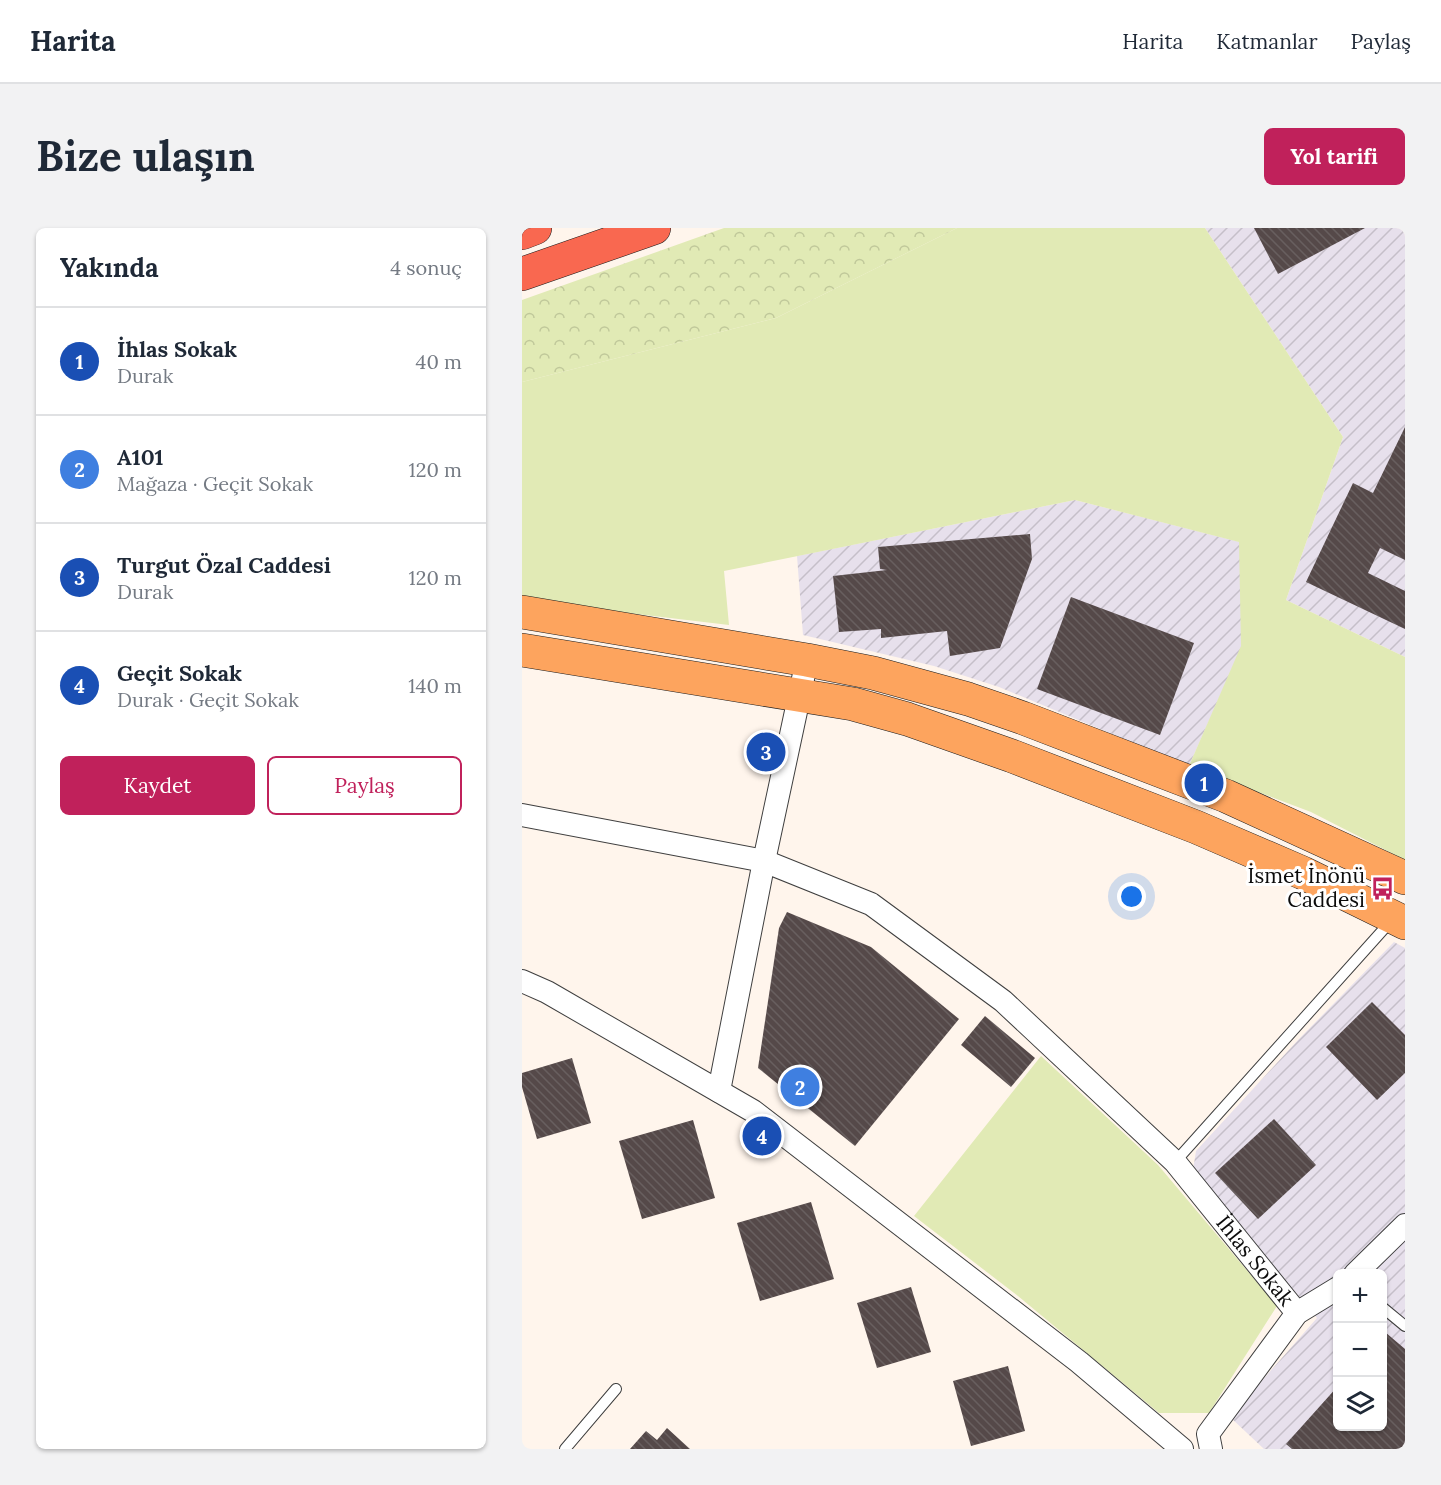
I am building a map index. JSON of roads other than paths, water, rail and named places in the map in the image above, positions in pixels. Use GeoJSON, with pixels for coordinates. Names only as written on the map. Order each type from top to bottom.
{"type":"FeatureCollection","features":[{"type":"Feature","properties":{"kind":"highway"},"geometry":{"type":"LineString","coordinates":[[522,233],[536,228]]}},
{"type":"Feature","properties":{"kind":"highway"},"geometry":{"type":"LineString","coordinates":[[522,274],[654,228]]}},
{"type":"Feature","properties":{"kind":"main road"},"geometry":{"type":"LineString","coordinates":[[522,612],[807,660],[873,673],[922,686],[1023,718],[1227,796],[1405,878]]}},
{"type":"Feature","properties":{"kind":"main road"},"geometry":{"type":"LineString","coordinates":[[522,650],[853,704],[908,719],[1196,826],[1401,917]]}},
{"type":"Feature","properties":{"kind":"street"},"geometry":{"type":"LineString","coordinates":[[719,1091],[764,861],[807,660]]}},
{"type":"Feature","properties":{"kind":"street","name":"İhlas Sokak"},"geometry":{"type":"LineString","coordinates":[[522,814],[764,861],[871,904],[1003,1001],[1175,1162],[1297,1313]]}},
{"type":"Feature","properties":{"kind":"street"},"geometry":{"type":"LineString","coordinates":[[522,981],[547,992],[753,1111],[1079,1362],[1182,1449]]}},
{"type":"Feature","properties":{"kind":"street"},"geometry":{"type":"LineString","coordinates":[[1360,1269],[1405,1226]]}},
{"type":"Feature","properties":{"kind":"street"},"geometry":{"type":"LineString","coordinates":[[1211,1449],[1208,1434],[1297,1313],[1333,1291]]}},
{"type":"Feature","properties":{"kind":"lane"},"geometry":{"type":"LineString","coordinates":[[1175,1162],[1401,917]]}},
{"type":"Feature","properties":{"kind":"lane"},"geometry":{"type":"LineString","coordinates":[[1387,1310],[1405,1326]]}},
{"type":"Feature","properties":{"kind":"lane"},"geometry":{"type":"LineString","coordinates":[[565,1449],[616,1389]]}},
{"type":"Feature","properties":{"kind":"place","name":"Turgut Özal Caddesi"},"geometry":{"type":"Point","coordinates":[766,752]}},
{"type":"Feature","properties":{"kind":"place","name":"İhlas Sokak"},"geometry":{"type":"Point","coordinates":[1204,783]}},
{"type":"Feature","properties":{"kind":"place","name":"İsmet İnönü Caddesi"},"geometry":{"type":"Point","coordinates":[1383,888]}},
{"type":"Feature","properties":{"kind":"place","name":"A101"},"geometry":{"type":"Point","coordinates":[800,1087]}},
{"type":"Feature","properties":{"kind":"place","name":"Geçit Sokak"},"geometry":{"type":"Point","coordinates":[762,1136]}}]}
